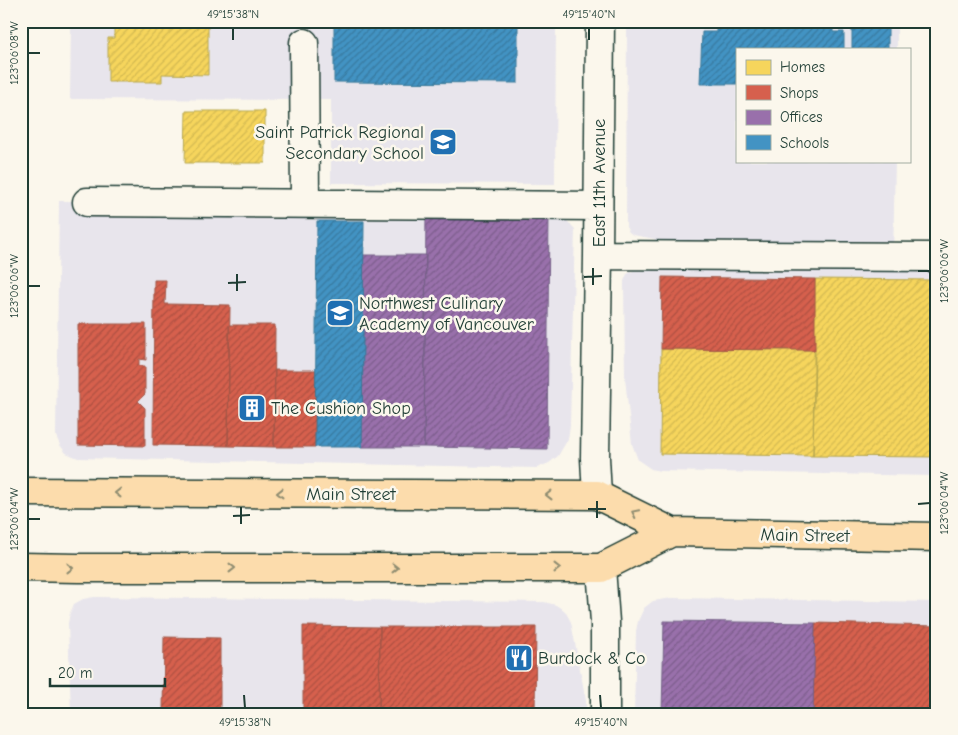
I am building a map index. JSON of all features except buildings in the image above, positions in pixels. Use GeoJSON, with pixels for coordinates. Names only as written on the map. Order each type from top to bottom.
{"type":"FeatureCollection","features":[{"type":"Feature","properties":{"kind":"main road","name":"Main Street"},"geometry":{"type":"LineString","coordinates":[[21,492],[598,495],[672,532],[937,537]]}},
{"type":"Feature","properties":{"kind":"main road","name":"Main Street"},"geometry":{"type":"LineString","coordinates":[[21,567],[601,568],[672,532]]}},
{"type":"Feature","properties":{"kind":"street","name":"East 11th Avenue"},"geometry":{"type":"LineString","coordinates":[[598,495],[595,458],[600,21]]}},
{"type":"Feature","properties":{"kind":"street"},"geometry":{"type":"LineString","coordinates":[[304,43],[305,203]]}},
{"type":"Feature","properties":{"kind":"street"},"geometry":{"type":"LineString","coordinates":[[87,202],[598,206]]}},
{"type":"Feature","properties":{"kind":"street"},"geometry":{"type":"LineString","coordinates":[[598,255],[937,257]]}},
{"type":"Feature","properties":{"kind":"street"},"geometry":{"type":"LineString","coordinates":[[601,568],[605,622],[606,714]]}},
{"type":"Feature","properties":{"kind":"shaded area","name":"Saint Patrick Regional Secondary School"},"geometry":{"type":"Polygon","coordinates":[[[71,21],[556,21],[555,184],[331,183],[331,100],[70,99],[71,21]]]}},
{"type":"Feature","properties":{"kind":"shaded area"},"geometry":{"type":"Polygon","coordinates":[[[627,21],[897,21],[897,48],[736,48],[736,162],[895,162],[893,257],[937,258],[937,476],[660,471],[651,469],[638,460],[632,444],[625,378],[624,281],[627,274],[633,271],[654,270],[655,239],[633,235],[626,227],[627,21]]]}},
{"type":"Feature","properties":{"kind":"shaded area"},"geometry":{"type":"Polygon","coordinates":[[[59,201],[567,206],[567,221],[575,229],[570,425],[568,439],[558,456],[549,463],[537,468],[78,458],[66,453],[56,436],[59,201]]]}},
{"type":"Feature","properties":{"kind":"shaded area"},"geometry":{"type":"Polygon","coordinates":[[[94,597],[544,602],[556,605],[565,611],[571,622],[586,701],[586,714],[71,714],[68,623],[74,604],[83,599],[94,597]]]}},
{"type":"Feature","properties":{"kind":"shaded area"},"geometry":{"type":"Polygon","coordinates":[[[672,598],[937,602],[937,714],[634,714],[636,631],[638,621],[644,608],[653,601],[672,598]]]}},
{"type":"Feature","properties":{"kind":"place","name":"Saint Patrick Regional Secondary School"},"geometry":{"type":"Point","coordinates":[443,142]}},
{"type":"Feature","properties":{"kind":"place","name":"Northwest Culinary Academy of Vancouver"},"geometry":{"type":"Point","coordinates":[340,313]}},
{"type":"Feature","properties":{"kind":"place","name":"The Cushion Shop"},"geometry":{"type":"Point","coordinates":[252,408]}},
{"type":"Feature","properties":{"kind":"place","name":"Burdock & Co"},"geometry":{"type":"Point","coordinates":[519,658]}}]}
